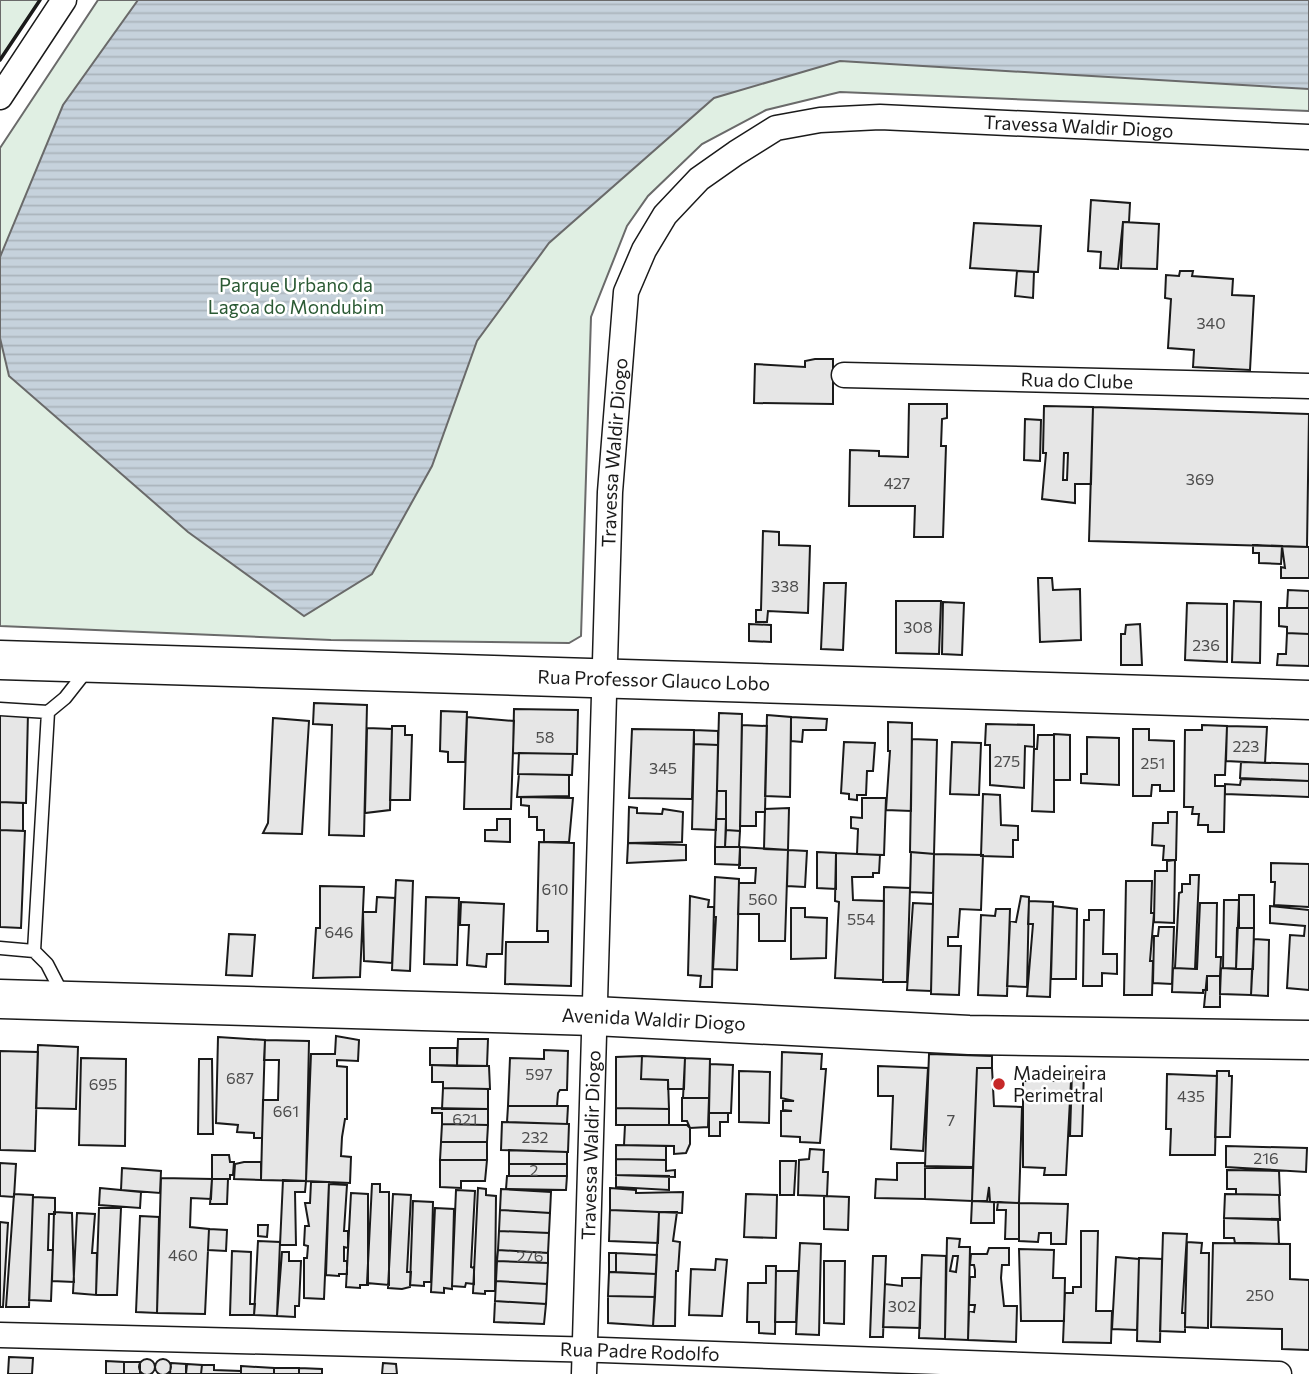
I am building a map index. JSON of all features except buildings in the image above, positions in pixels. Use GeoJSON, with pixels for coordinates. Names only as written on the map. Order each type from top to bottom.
{"type":"FeatureCollection","features":[{"type":"Feature","properties":{"kind":"main road","name":"Rua Professor Glauco Lobo"},"geometry":{"type":"LineString","coordinates":[[0,660],[604,681],[1309,700]]}},
{"type":"Feature","properties":{"kind":"main road","name":"Avenida Waldir Diogo"},"geometry":{"type":"LineString","coordinates":[[0,999],[594,1016],[969,1035],[1309,1040]]}},
{"type":"Feature","properties":{"kind":"street"},"geometry":{"type":"LineString","coordinates":[[0,97],[64,0]]}},
{"type":"Feature","properties":{"kind":"street","name":"Travessa Waldir Diogo"},"geometry":{"type":"LineString","coordinates":[[584,1362],[610,492],[626,292],[644,250],[665,215],[699,179],[776,128],[820,120],[880,117],[1309,137]]}},
{"type":"Feature","properties":{"kind":"street","name":"Rua do Clube"},"geometry":{"type":"LineString","coordinates":[[844,375],[1309,386]]}},
{"type":"Feature","properties":{"kind":"street","name":"Rua Padre Rodolfo"},"geometry":{"type":"LineString","coordinates":[[0,1335],[584,1362],[1279,1374]]}},
{"type":"Feature","properties":{"kind":"lane"},"geometry":{"type":"LineString","coordinates":[[0,709],[48,712],[65,698],[92,664]]}},
{"type":"Feature","properties":{"kind":"lane"},"geometry":{"type":"LineString","coordinates":[[34,951],[48,712]]}},
{"type":"Feature","properties":{"kind":"lane"},"geometry":{"type":"LineString","coordinates":[[0,948],[34,951],[47,964],[66,1002]]}},
{"type":"Feature","properties":{"kind":"green space"},"geometry":{"type":"Polygon","coordinates":[[[0,0],[40,0],[0,60],[0,0]]]}},
{"type":"Feature","properties":{"kind":"green space","name":"Parque Urbano da Lagoa do Mondubim"},"geometry":{"type":"Polygon","coordinates":[[[98,0],[1309,0],[1309,111],[840,92],[766,110],[702,144],[648,196],[627,226],[591,317],[581,636],[569,643],[331,640],[0,626],[0,148],[98,0]]]}},
{"type":"Feature","properties":{"kind":"shaded area","name":"Parque Urbano da Lagoa do Mondubim"},"geometry":{"type":"Polygon","coordinates":[[[138,0],[1309,0],[1309,89],[840,61],[714,98],[549,243],[477,341],[432,466],[372,574],[304,616],[188,532],[9,376],[0,338],[0,257],[63,105],[138,0]]]}},
{"type":"Feature","properties":{"kind":"wall"},"geometry":{"type":"LineString","coordinates":[[0,60],[40,0]]}},
{"type":"Feature","properties":{"kind":"place","name":"Madeireira Perimetral"},"geometry":{"type":"Point","coordinates":[999,1084]}}]}
